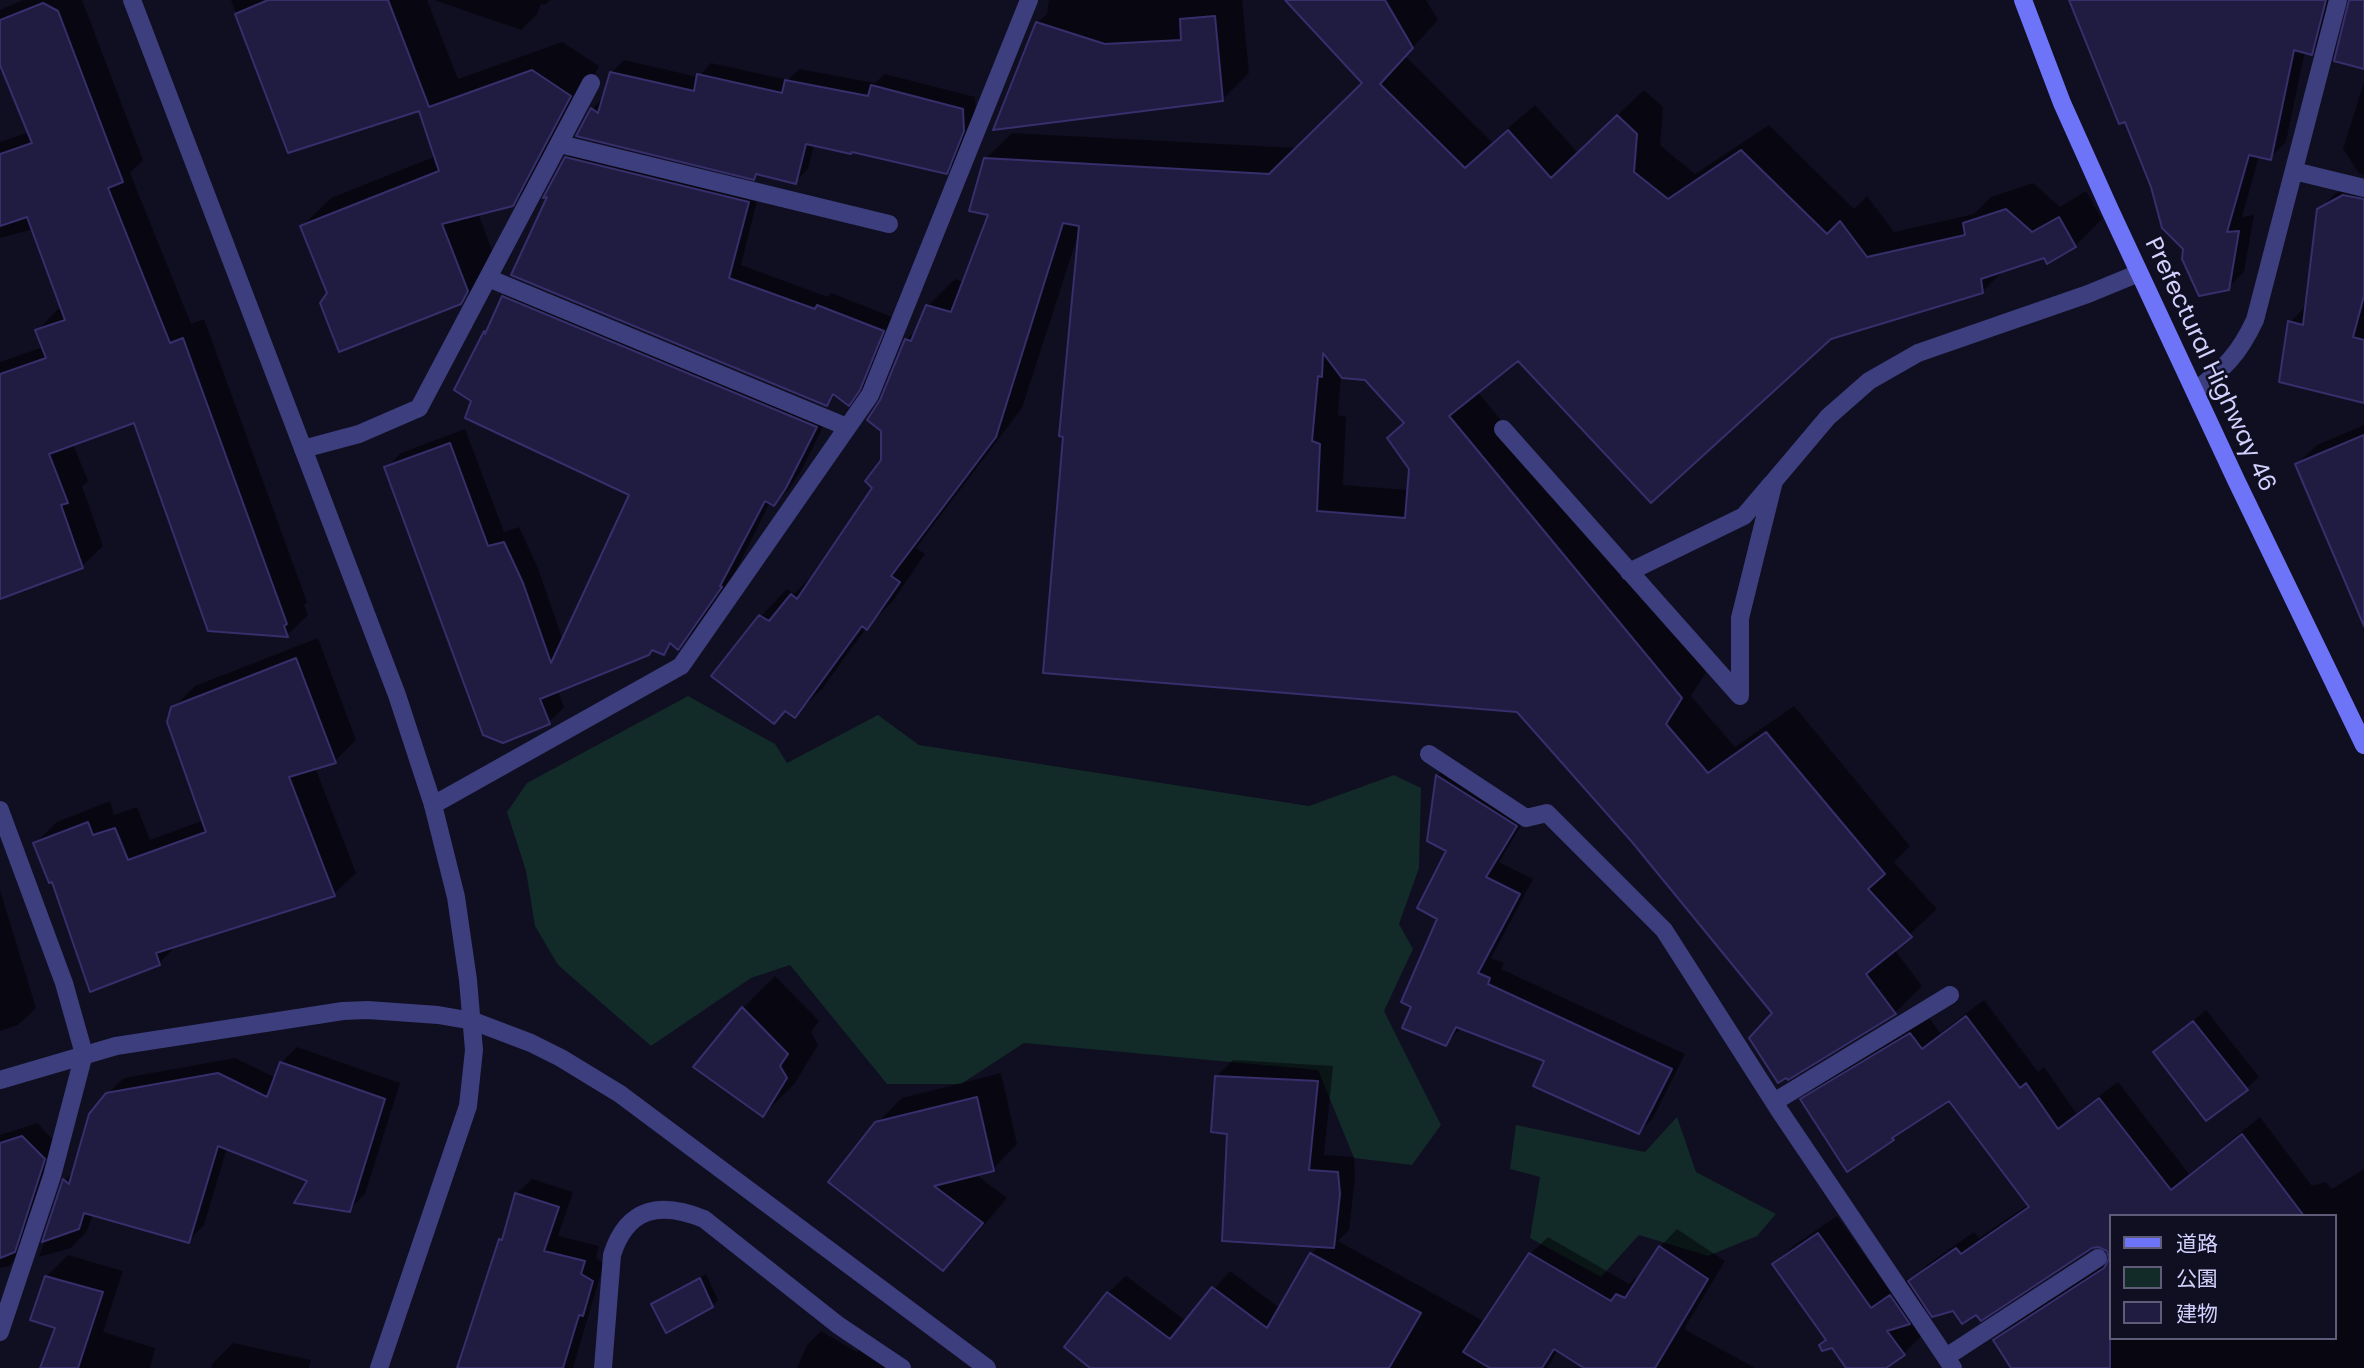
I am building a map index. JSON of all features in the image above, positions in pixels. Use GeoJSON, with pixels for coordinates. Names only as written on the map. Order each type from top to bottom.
{"type":"FeatureCollection","features":[{"type":"Feature","properties":{"kind":"main road","name":"Prefectural Highway 46"},"geometry":{"type":"LineString","coordinates":[[2023,0],[2062,103],[2139,273],[2364,745]]}},
{"type":"Feature","properties":{"kind":"street"},"geometry":{"type":"LineString","coordinates":[[132,0],[392,682],[432,805],[456,897],[474,1050],[468,1106],[379,1368]]}},
{"type":"Feature","properties":{"kind":"street"},"geometry":{"type":"LineString","coordinates":[[432,805],[681,666],[870,395],[1029,0]]}},
{"type":"Feature","properties":{"kind":"street"},"geometry":{"type":"LineString","coordinates":[[2195,391],[2242,348],[2255,320],[2339,0]]}},
{"type":"Feature","properties":{"kind":"street"},"geometry":{"type":"LineString","coordinates":[[303,449],[359,434],[419,408],[592,83]]}},
{"type":"Feature","properties":{"kind":"street"},"geometry":{"type":"LineString","coordinates":[[560,144],[889,224]]}},
{"type":"Feature","properties":{"kind":"street"},"geometry":{"type":"LineString","coordinates":[[2294,171],[2364,188]]}},
{"type":"Feature","properties":{"kind":"street"},"geometry":{"type":"LineString","coordinates":[[1629,572],[1744,516],[1828,416],[1869,380],[1918,353],[2088,294],[2139,273]]}},
{"type":"Feature","properties":{"kind":"street"},"geometry":{"type":"LineString","coordinates":[[488,278],[847,427]]}},
{"type":"Feature","properties":{"kind":"street"},"geometry":{"type":"LineString","coordinates":[[1503,429],[1740,696],[1740,618],[1774,481]]}},
{"type":"Feature","properties":{"kind":"street"},"geometry":{"type":"LineString","coordinates":[[1429,754],[1526,818],[1548,813],[1664,930],[1774,1102],[1949,1363],[2098,1258]]}},
{"type":"Feature","properties":{"kind":"street"},"geometry":{"type":"LineString","coordinates":[[0,810],[64,983],[84,1054],[52,1176],[0,1332]]}},
{"type":"Feature","properties":{"kind":"street"},"geometry":{"type":"LineString","coordinates":[[1774,1102],[1950,995]]}},
{"type":"Feature","properties":{"kind":"street"},"geometry":{"type":"LineString","coordinates":[[0,1080],[116,1046],[343,1011],[402,1011],[472,1021],[541,1048],[620,1094],[987,1368]]}},
{"type":"Feature","properties":{"kind":"street"},"geometry":{"type":"LineString","coordinates":[[603,1368],[612,1255],[618,1238],[646,1211],[666,1208],[685,1211],[704,1219],[838,1325],[902,1368]]}},
{"type":"Feature","properties":{"kind":"green space"},"geometry":{"type":"Polygon","coordinates":[[[688,696],[775,744],[787,763],[878,715],[919,745],[1309,806],[1394,775],[1421,788],[1419,868],[1399,924],[1413,949],[1384,1011],[1441,1125],[1412,1165],[1354,1158],[1318,1070],[1024,1043],[961,1084],[887,1084],[790,965],[751,978],[651,1046],[558,965],[535,926],[526,871],[507,812],[527,783],[688,696]]]}},
{"type":"Feature","properties":{"kind":"green space"},"geometry":{"type":"Polygon","coordinates":[[[1677,1117],[1696,1172],[1776,1214],[1757,1236],[1708,1256],[1639,1235],[1601,1277],[1530,1238],[1540,1177],[1510,1169],[1516,1125],[1645,1152],[1677,1117]]]}},
{"type":"Feature","properties":{"kind":"building"},"geometry":{"type":"Polygon","coordinates":[[[268,0],[388,0],[429,107],[532,70],[571,96],[513,206],[442,224],[468,291],[461,304],[339,352],[320,303],[327,293],[300,226],[439,171],[419,111],[288,153],[235,14],[268,0]]]}},
{"type":"Feature","properties":{"kind":"building"},"geometry":{"type":"Polygon","coordinates":[[[1285,0],[1385,0],[1413,48],[1380,84],[1465,168],[1508,130],[1551,178],[1617,115],[1637,134],[1634,172],[1668,199],[1741,150],[1827,234],[1840,221],[1867,257],[1965,235],[1963,223],[2006,209],[2032,232],[2059,217],[2076,247],[2047,264],[2044,258],[1981,279],[1983,293],[1831,339],[1651,503],[1518,361],[1449,416],[1682,698],[1666,724],[1708,773],[1766,732],[1885,874],[1868,889],[1912,937],[1866,974],[1896,1014],[1788,1080],[1786,1078],[1778,1083],[1749,1038],[1772,1013],[1632,842],[1517,712],[1043,673],[1063,437],[1059,436],[1079,226],[1063,223],[996,437],[891,576],[900,582],[867,630],[862,626],[795,718],[785,711],[774,724],[711,676],[759,615],[769,621],[791,594],[797,599],[872,488],[865,481],[881,460],[881,431],[867,420],[880,400],[905,339],[911,341],[926,305],[951,312],[988,215],[969,211],[984,158],[1269,174],[1362,83],[1285,0]],[[1323,353],[1322,377],[1318,376],[1312,441],[1320,444],[1317,511],[1405,518],[1409,469],[1387,438],[1404,423],[1365,380],[1342,378],[1323,353]]]}},
{"type":"Feature","properties":{"kind":"building"},"geometry":{"type":"Polygon","coordinates":[[[2069,0],[2326,0],[2312,55],[2294,50],[2271,160],[2249,155],[2227,232],[2239,231],[2229,290],[2199,296],[2182,259],[2183,249],[2162,228],[2151,187],[2125,122],[2119,124],[2069,0]]]}},
{"type":"Feature","properties":{"kind":"building"},"geometry":{"type":"Polygon","coordinates":[[[2349,0],[2364,0],[2364,69],[2334,61],[2349,0]]]}},
{"type":"Feature","properties":{"kind":"building"},"geometry":{"type":"Polygon","coordinates":[[[43,3],[58,11],[123,182],[108,188],[170,343],[183,338],[287,624],[284,626],[288,637],[208,631],[134,423],[49,454],[68,503],[61,505],[83,568],[0,599],[0,374],[46,358],[35,330],[65,320],[27,217],[0,226],[0,154],[32,143],[0,65],[0,20],[43,3]]]}},
{"type":"Feature","properties":{"kind":"building"},"geometry":{"type":"Polygon","coordinates":[[[1215,16],[1223,101],[993,130],[1036,22],[1105,44],[1181,40],[1180,19],[1215,16]]]}},
{"type":"Feature","properties":{"kind":"building"},"geometry":{"type":"Polygon","coordinates":[[[610,72],[694,91],[697,74],[782,93],[785,80],[868,96],[871,85],[963,109],[964,131],[947,174],[806,144],[796,184],[756,174],[754,180],[576,136],[591,108],[598,113],[610,72]]]}},
{"type":"Feature","properties":{"kind":"building"},"geometry":{"type":"Polygon","coordinates":[[[565,157],[749,202],[729,278],[815,309],[817,305],[884,331],[860,390],[849,406],[833,394],[827,406],[511,275],[547,197],[543,198],[565,157]]]}},
{"type":"Feature","properties":{"kind":"building"},"geometry":{"type":"Polygon","coordinates":[[[2343,195],[2364,199],[2364,296],[2353,337],[2364,340],[2364,403],[2279,382],[2288,321],[2303,325],[2317,209],[2343,195]]]}},
{"type":"Feature","properties":{"kind":"building"},"geometry":{"type":"Polygon","coordinates":[[[502,296],[817,427],[786,488],[774,506],[765,501],[720,586],[722,587],[678,650],[670,643],[664,655],[652,650],[649,655],[540,699],[550,724],[503,743],[483,735],[384,467],[450,443],[488,546],[504,542],[523,583],[551,663],[629,495],[465,418],[471,401],[454,390],[484,331],[485,334],[502,296]]]}},
{"type":"Feature","properties":{"kind":"building"},"geometry":{"type":"Polygon","coordinates":[[[2364,435],[2364,626],[2295,464],[2364,435]]]}},
{"type":"Feature","properties":{"kind":"building"},"geometry":{"type":"Polygon","coordinates":[[[296,658],[336,763],[289,777],[335,896],[156,953],[160,965],[90,992],[52,882],[49,883],[33,843],[88,822],[93,835],[115,828],[128,860],[206,832],[167,722],[171,707],[296,658]]]}},
{"type":"Feature","properties":{"kind":"building"},"geometry":{"type":"Polygon","coordinates":[[[1436,775],[1517,826],[1486,877],[1520,894],[1478,973],[1490,978],[1488,984],[1672,1069],[1639,1134],[1533,1086],[1544,1061],[1456,1027],[1446,1046],[1402,1028],[1411,1007],[1401,1002],[1437,919],[1417,908],[1446,851],[1427,841],[1436,775]]]}},
{"type":"Feature","properties":{"kind":"building"},"geometry":{"type":"Polygon","coordinates":[[[742,1007],[788,1054],[780,1066],[787,1078],[763,1117],[693,1067],[742,1007]]]}},
{"type":"Feature","properties":{"kind":"building"},"geometry":{"type":"Polygon","coordinates":[[[1966,1016],[2020,1088],[2026,1083],[2058,1129],[2099,1098],[2171,1190],[2242,1134],[2302,1214],[2108,1214],[2108,1254],[2107,1251],[2098,1247],[2092,1248],[1981,1321],[1976,1315],[1962,1324],[1953,1311],[1932,1317],[1908,1281],[1956,1248],[1961,1254],[2029,1207],[1949,1101],[1892,1138],[1894,1140],[1847,1172],[1800,1099],[1910,1033],[1922,1049],[1966,1016]]]}},
{"type":"Feature","properties":{"kind":"building"},"geometry":{"type":"Polygon","coordinates":[[[2193,1021],[2248,1090],[2206,1121],[2153,1052],[2193,1021]]]}},
{"type":"Feature","properties":{"kind":"building"},"geometry":{"type":"Polygon","coordinates":[[[280,1062],[385,1099],[350,1212],[294,1203],[307,1181],[218,1146],[189,1243],[84,1213],[79,1229],[42,1242],[63,1179],[69,1184],[89,1114],[106,1093],[218,1073],[267,1097],[280,1062]]]}},
{"type":"Feature","properties":{"kind":"building"},"geometry":{"type":"Polygon","coordinates":[[[1215,1076],[1318,1081],[1309,1170],[1338,1172],[1340,1194],[1334,1248],[1222,1241],[1227,1134],[1211,1132],[1215,1076]]]}},
{"type":"Feature","properties":{"kind":"building"},"geometry":{"type":"Polygon","coordinates":[[[977,1097],[994,1171],[934,1186],[983,1223],[943,1271],[828,1182],[875,1122],[977,1097]]]}},
{"type":"Feature","properties":{"kind":"building"},"geometry":{"type":"Polygon","coordinates":[[[22,1136],[45,1159],[15,1252],[0,1258],[0,1143],[22,1136]]]}},
{"type":"Feature","properties":{"kind":"building"},"geometry":{"type":"Polygon","coordinates":[[[515,1193],[559,1207],[544,1251],[585,1261],[581,1274],[593,1281],[583,1316],[579,1315],[563,1368],[457,1368],[499,1239],[502,1240],[515,1193]]]}},
{"type":"Feature","properties":{"kind":"building"},"geometry":{"type":"Polygon","coordinates":[[[1818,1233],[1871,1308],[1890,1295],[1910,1324],[1887,1331],[1905,1355],[1886,1368],[1846,1368],[1832,1348],[1822,1351],[1819,1345],[1826,1340],[1772,1264],[1818,1233]]]}},
{"type":"Feature","properties":{"kind":"building"},"geometry":{"type":"Polygon","coordinates":[[[1659,1246],[1708,1279],[1655,1368],[1584,1368],[1554,1349],[1542,1368],[1490,1368],[1463,1352],[1529,1253],[1611,1301],[1616,1294],[1625,1298],[1659,1246]]]}},
{"type":"Feature","properties":{"kind":"building"},"geometry":{"type":"Polygon","coordinates":[[[1310,1253],[1421,1313],[1389,1368],[1090,1368],[1064,1347],[1107,1292],[1170,1339],[1212,1287],[1267,1328],[1310,1253]]]}},
{"type":"Feature","properties":{"kind":"building"},"geometry":{"type":"Polygon","coordinates":[[[2108,1260],[2110,1368],[2011,1368],[1993,1340],[2104,1268],[2108,1260]]]}},
{"type":"Feature","properties":{"kind":"building"},"geometry":{"type":"Polygon","coordinates":[[[45,1276],[103,1292],[78,1368],[40,1368],[55,1328],[30,1320],[45,1276]]]}},
{"type":"Feature","properties":{"kind":"building"},"geometry":{"type":"Polygon","coordinates":[[[700,1278],[713,1307],[666,1333],[651,1304],[700,1278]]]}}]}
